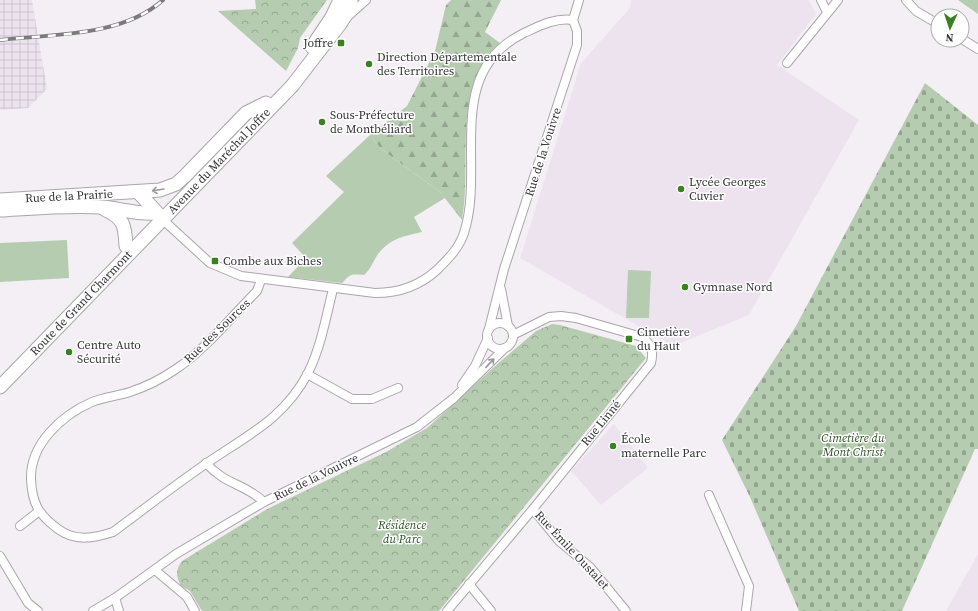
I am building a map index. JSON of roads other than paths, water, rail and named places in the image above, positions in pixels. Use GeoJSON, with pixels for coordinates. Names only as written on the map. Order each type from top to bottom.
{"type":"FeatureCollection","features":[{"type":"Feature","properties":{"kind":"main road","name":"Avenue du Maréchal Joffre"},"geometry":{"type":"LineString","coordinates":[[159,216],[292,86],[336,21],[340,0]]}},
{"type":"Feature","properties":{"kind":"main road"},"geometry":{"type":"LineString","coordinates":[[336,21],[354,3]]}},
{"type":"Feature","properties":{"kind":"main road","name":"Avenue du Maréchal Joffre"},"geometry":{"type":"LineString","coordinates":[[159,216],[236,131],[266,103],[292,75],[336,21]]}},
{"type":"Feature","properties":{"kind":"main road","name":"Rue de la Prairie"},"geometry":{"type":"LineString","coordinates":[[0,200],[160,190],[176,184],[246,113],[266,103]]}},
{"type":"Feature","properties":{"kind":"main road"},"geometry":{"type":"LineString","coordinates":[[138,192],[159,216]]}},
{"type":"Feature","properties":{"kind":"main road","name":"Rue de la Prairie"},"geometry":{"type":"LineString","coordinates":[[99,207],[117,215],[125,229],[126,246]]}},
{"type":"Feature","properties":{"kind":"main road","name":"Rue de la Prairie"},"geometry":{"type":"LineString","coordinates":[[0,210],[99,207],[119,208],[159,216]]}},
{"type":"Feature","properties":{"kind":"main road","name":"Route de Grand Charmont"},"geometry":{"type":"LineString","coordinates":[[0,378],[126,246],[159,216]]}},
{"type":"Feature","properties":{"kind":"main road","name":"Route de Grand Charmont"},"geometry":{"type":"LineString","coordinates":[[0,387],[159,216]]}},
{"type":"Feature","properties":{"kind":"street"},"geometry":{"type":"LineString","coordinates":[[354,3],[366,0]]}},
{"type":"Feature","properties":{"kind":"street"},"geometry":{"type":"LineString","coordinates":[[159,216],[198,254],[212,264],[241,276],[333,289],[391,293],[410,287],[431,276],[454,254],[464,233],[470,204],[471,109],[483,72],[495,54],[517,36],[557,20],[573,20],[579,0]]}},
{"type":"Feature","properties":{"kind":"street"},"geometry":{"type":"LineString","coordinates":[[821,0],[827,12]]}},
{"type":"Feature","properties":{"kind":"street"},"geometry":{"type":"LineString","coordinates":[[787,63],[838,0]]}},
{"type":"Feature","properties":{"kind":"street"},"geometry":{"type":"LineString","coordinates":[[906,0],[916,11],[930,19]]}},
{"type":"Feature","properties":{"kind":"street","name":"Rue de la Vouivre"},"geometry":{"type":"LineString","coordinates":[[489,329],[500,284],[577,45],[577,31],[573,20]]}},
{"type":"Feature","properties":{"kind":"street","name":"Rue des Sources"},"geometry":{"type":"LineString","coordinates":[[38,512],[32,492],[31,476],[34,460],[44,439],[57,425],[92,402],[131,392],[175,370],[195,354],[257,291],[261,280]]}},
{"type":"Feature","properties":{"kind":"street","name":"Rue de la Vouivre"},"geometry":{"type":"LineString","coordinates":[[500,284],[508,326]]}},
{"type":"Feature","properties":{"kind":"street"},"geometry":{"type":"LineString","coordinates":[[20,526],[38,512],[63,533],[80,538],[98,538],[113,532],[206,463],[268,423],[283,409],[308,374],[321,340],[333,289]]}},
{"type":"Feature","properties":{"kind":"street","name":"Rue Linné"},"geometry":{"type":"LineString","coordinates":[[447,611],[533,509],[651,363],[653,355],[648,342],[642,337],[576,318],[549,317],[513,335]]}},
{"type":"Feature","properties":{"kind":"street"},"geometry":{"type":"LineString","coordinates":[[496,324],[504,324],[508,326],[513,335],[511,342],[504,348],[494,347],[488,338],[489,329],[496,324]]}},
{"type":"Feature","properties":{"kind":"street","name":"Rue de la Vouivre"},"geometry":{"type":"LineString","coordinates":[[454,398],[475,366],[488,338]]}},
{"type":"Feature","properties":{"kind":"street","name":"Rue de la Vouivre"},"geometry":{"type":"LineString","coordinates":[[93,611],[115,598],[176,554],[264,502],[417,428],[454,398],[504,348]]}},
{"type":"Feature","properties":{"kind":"street"},"geometry":{"type":"LineString","coordinates":[[308,374],[352,399],[372,399],[398,388]]}},
{"type":"Feature","properties":{"kind":"street"},"geometry":{"type":"LineString","coordinates":[[206,463],[215,473],[232,483],[255,493],[264,502]]}},
{"type":"Feature","properties":{"kind":"street"},"geometry":{"type":"LineString","coordinates":[[709,495],[749,586],[746,611]]}},
{"type":"Feature","properties":{"kind":"street","name":"Rue Émile Oustalet"},"geometry":{"type":"LineString","coordinates":[[533,509],[559,541],[590,567],[626,611]]}},
{"type":"Feature","properties":{"kind":"street"},"geometry":{"type":"LineString","coordinates":[[0,556],[28,603],[38,611]]}},
{"type":"Feature","properties":{"kind":"street"},"geometry":{"type":"LineString","coordinates":[[155,570],[187,597],[195,611]]}},
{"type":"Feature","properties":{"kind":"street"},"geometry":{"type":"LineString","coordinates":[[469,584],[491,611]]}},
{"type":"Feature","properties":{"kind":"street"},"geometry":{"type":"LineString","coordinates":[[115,598],[119,611]]}},
{"type":"Feature","properties":{"kind":"railway"},"geometry":{"type":"LineString","coordinates":[[0,40],[86,32],[107,27],[128,21],[146,12],[163,0]]}},
{"type":"Feature","properties":{"kind":"place","name":"Joffre"},"geometry":{"type":"Point","coordinates":[341,43]}},
{"type":"Feature","properties":{"kind":"place","name":"Direction Départementale des Territoires"},"geometry":{"type":"Point","coordinates":[369,64]}},
{"type":"Feature","properties":{"kind":"place","name":"Sous-Préfecture de Montbéliard"},"geometry":{"type":"Point","coordinates":[322,122]}},
{"type":"Feature","properties":{"kind":"place","name":"Lycée Georges Cuvier"},"geometry":{"type":"Point","coordinates":[681,189]}},
{"type":"Feature","properties":{"kind":"place","name":"Combe aux Biches"},"geometry":{"type":"Point","coordinates":[215,261]}},
{"type":"Feature","properties":{"kind":"place","name":"Gymnase Nord"},"geometry":{"type":"Point","coordinates":[685,287]}},
{"type":"Feature","properties":{"kind":"place","name":"Cimetière du Haut"},"geometry":{"type":"Point","coordinates":[629,339]}},
{"type":"Feature","properties":{"kind":"place","name":"Centre Auto Sécurité"},"geometry":{"type":"Point","coordinates":[69,352]}},
{"type":"Feature","properties":{"kind":"place","name":"École maternelle Parc"},"geometry":{"type":"Point","coordinates":[613,446]}},
{"type":"Feature","properties":{"kind":"park label","name":"Cimetière du Mont Christ"},"geometry":{"type":"Point","coordinates":[853,445]}},
{"type":"Feature","properties":{"kind":"park label","name":"Résidence du Parc"},"geometry":{"type":"Point","coordinates":[402,532]}}]}
